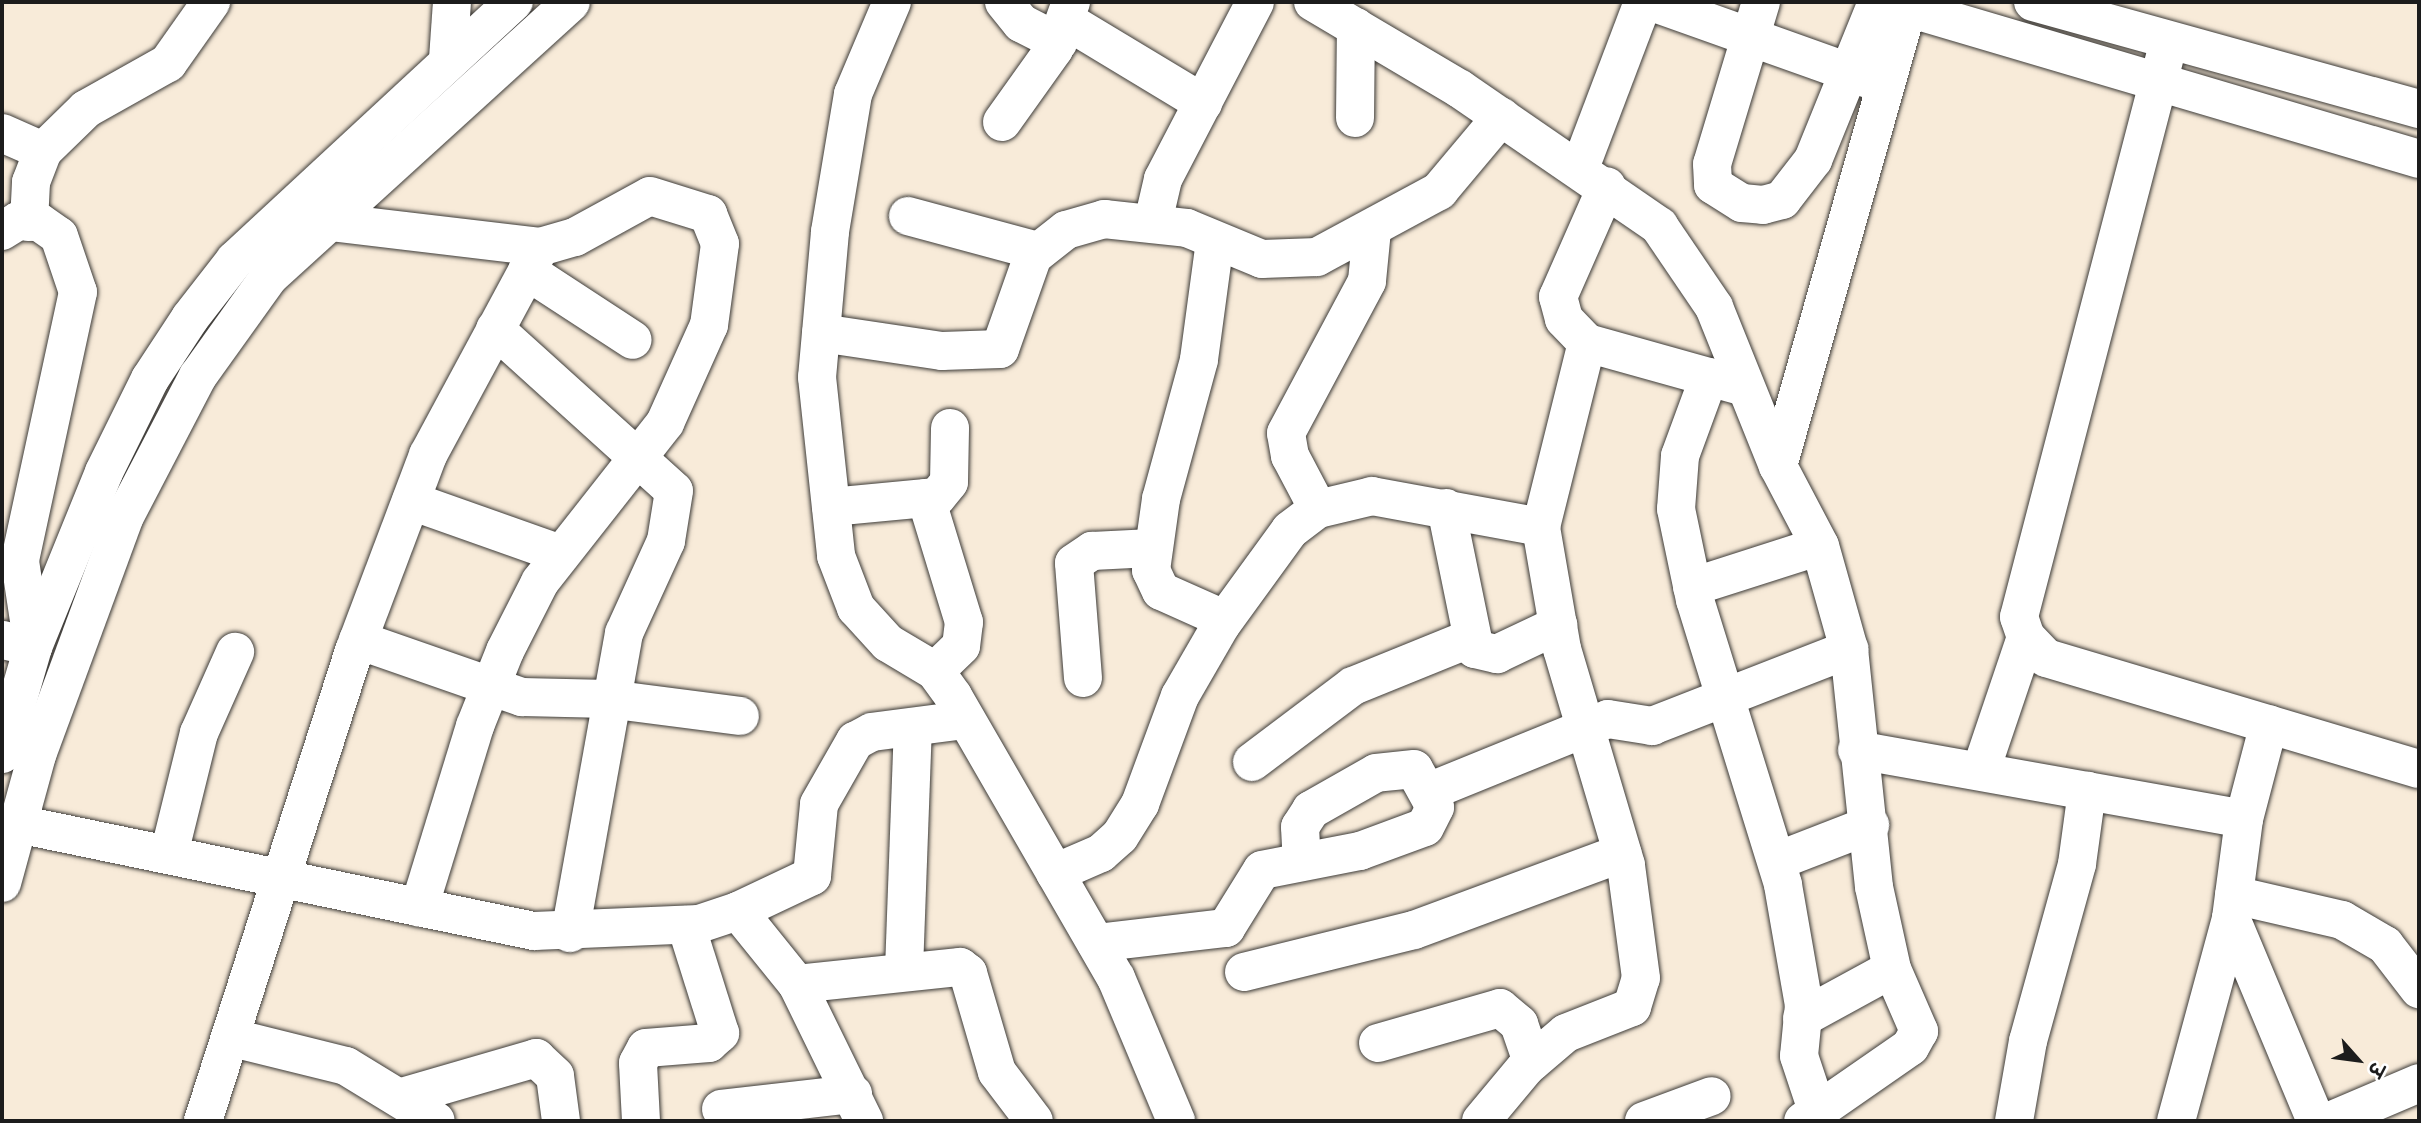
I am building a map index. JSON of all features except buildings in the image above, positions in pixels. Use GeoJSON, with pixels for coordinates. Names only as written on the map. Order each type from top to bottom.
{"type":"FeatureCollection","features":[{"type":"Feature","properties":{"kind":"street"},"geometry":{"type":"LineString","coordinates":[[2,754],[18,643],[20,561],[78,292],[59,236],[15,226],[43,151],[86,109],[168,63],[211,2]]}},
{"type":"Feature","properties":{"kind":"street"},"geometry":{"type":"LineString","coordinates":[[448,59],[452,2]]}},
{"type":"Feature","properties":{"kind":"street"},"geometry":{"type":"LineString","coordinates":[[18,643],[150,379],[190,318],[235,260],[448,59],[514,2]]}},
{"type":"Feature","properties":{"kind":"street"},"geometry":{"type":"LineString","coordinates":[[2,883],[18,824],[124,518],[198,376],[269,277],[571,2]]}},
{"type":"Feature","properties":{"kind":"street"},"geometry":{"type":"LineString","coordinates":[[892,2],[853,94],[821,333],[817,377],[836,556],[856,608],[888,643],[935,671],[965,720],[1096,943],[1176,1121]]}},
{"type":"Feature","properties":{"kind":"street"},"geometry":{"type":"LineString","coordinates":[[1004,2],[1021,23],[1065,22],[1203,103]]}},
{"type":"Feature","properties":{"kind":"street"},"geometry":{"type":"LineString","coordinates":[[1153,222],[1163,179],[1255,2]]}},
{"type":"Feature","properties":{"kind":"street"},"geometry":{"type":"LineString","coordinates":[[1313,2],[1594,177],[1659,226],[1694,274],[1778,466],[1819,546],[1849,649],[1857,750],[1870,825],[1874,887],[1892,969],[1915,1014],[1917,1038],[1826,1114],[1799,1056],[1801,982],[1777,861],[1692,587],[1675,482],[1709,377]]}},
{"type":"Feature","properties":{"kind":"street"},"geometry":{"type":"LineString","coordinates":[[1643,2],[1558,297],[1564,319],[1587,343],[1745,387]]}},
{"type":"Feature","properties":{"kind":"street"},"geometry":{"type":"LineString","coordinates":[[1652,2],[1885,85]]}},
{"type":"Feature","properties":{"kind":"street"},"geometry":{"type":"LineString","coordinates":[[1761,2],[1712,164],[1713,185],[1741,203],[1782,200],[1796,187],[1849,72],[1891,4]]}},
{"type":"Feature","properties":{"kind":"street"},"geometry":{"type":"LineString","coordinates":[[2033,2],[2419,109]]}},
{"type":"Feature","properties":{"kind":"street"},"geometry":{"type":"LineString","coordinates":[[1891,4],[2419,159]]}},
{"type":"Feature","properties":{"kind":"street"},"geometry":{"type":"LineString","coordinates":[[1778,466],[1885,85],[1891,4]]}},
{"type":"Feature","properties":{"kind":"street"},"geometry":{"type":"LineString","coordinates":[[1002,122],[1065,22]]}},
{"type":"Feature","properties":{"kind":"street"},"geometry":{"type":"LineString","coordinates":[[1355,118],[1356,27]]}},
{"type":"Feature","properties":{"kind":"street"},"geometry":{"type":"LineString","coordinates":[[2169,41],[2019,617],[2026,637],[2046,658],[2419,769]]}},
{"type":"Feature","properties":{"kind":"street"},"geometry":{"type":"LineString","coordinates":[[821,333],[942,351],[1000,349],[1038,251],[1066,230],[1104,219],[1153,222],[1262,259],[1294,262],[1372,230],[1439,191],[1501,117]]}},
{"type":"Feature","properties":{"kind":"street"},"geometry":{"type":"LineString","coordinates":[[2,133],[43,151]]}},
{"type":"Feature","properties":{"kind":"street"},"geometry":{"type":"LineString","coordinates":[[203,1121],[285,878],[358,640],[411,501],[533,259],[650,196],[708,214],[717,226],[717,298],[709,325],[665,423],[540,582],[490,688],[419,908]]}},
{"type":"Feature","properties":{"kind":"street"},"geometry":{"type":"LineString","coordinates":[[908,216],[1038,251]]}},
{"type":"Feature","properties":{"kind":"street"},"geometry":{"type":"LineString","coordinates":[[330,222],[533,259],[633,340]]}},
{"type":"Feature","properties":{"kind":"street"},"geometry":{"type":"LineString","coordinates":[[1318,509],[1290,456],[1286,433],[1367,281],[1372,230]]}},
{"type":"Feature","properties":{"kind":"street"},"geometry":{"type":"LineString","coordinates":[[1215,241],[1199,360],[1152,548],[1151,570],[1161,591],[1224,620]]}},
{"type":"Feature","properties":{"kind":"street"},"geometry":{"type":"LineString","coordinates":[[495,330],[637,458],[667,478],[674,505],[666,541],[624,634],[569,933]]}},
{"type":"Feature","properties":{"kind":"street"},"geometry":{"type":"LineString","coordinates":[[1492,1117],[1532,1062],[1566,1033],[1619,1015],[1639,995],[1622,852],[1585,729],[1558,625],[1541,527],[1587,343]]}},
{"type":"Feature","properties":{"kind":"street"},"geometry":{"type":"LineString","coordinates":[[831,507],[937,497],[949,482],[950,428]]}},
{"type":"Feature","properties":{"kind":"street"},"geometry":{"type":"LineString","coordinates":[[1055,873],[1101,853],[1132,819],[1180,696],[1224,620],[1290,530],[1318,509],[1372,496],[1541,527]]}},
{"type":"Feature","properties":{"kind":"street"},"geometry":{"type":"LineString","coordinates":[[926,498],[964,622],[961,646],[935,671]]}},
{"type":"Feature","properties":{"kind":"street"},"geometry":{"type":"LineString","coordinates":[[411,501],[561,554]]}},
{"type":"Feature","properties":{"kind":"street"},"geometry":{"type":"LineString","coordinates":[[1446,508],[1475,649],[1497,654],[1558,625]]}},
{"type":"Feature","properties":{"kind":"street"},"geometry":{"type":"LineString","coordinates":[[1692,587],[1819,546]]}},
{"type":"Feature","properties":{"kind":"street"},"geometry":{"type":"LineString","coordinates":[[1083,678],[1074,564],[1092,551],[1152,548]]}},
{"type":"Feature","properties":{"kind":"street"},"geometry":{"type":"LineString","coordinates":[[1981,770],[2026,637]]}},
{"type":"Feature","properties":{"kind":"street"},"geometry":{"type":"LineString","coordinates":[[1252,762],[1353,686],[1471,638]]}},
{"type":"Feature","properties":{"kind":"street"},"geometry":{"type":"LineString","coordinates":[[358,640],[490,688],[552,701],[610,699],[740,716]]}},
{"type":"Feature","properties":{"kind":"street"},"geometry":{"type":"LineString","coordinates":[[1428,792],[1618,718],[1651,726],[1849,649]]}},
{"type":"Feature","properties":{"kind":"street"},"geometry":{"type":"LineString","coordinates":[[169,854],[199,733],[235,652]]}},
{"type":"Feature","properties":{"kind":"street"},"geometry":{"type":"LineString","coordinates":[[18,824],[419,908],[569,933],[686,925],[738,911],[812,876],[819,804],[855,741],[872,732],[965,720]]}},
{"type":"Feature","properties":{"kind":"street"},"geometry":{"type":"LineString","coordinates":[[2176,1121],[2232,907],[2244,820],[2269,724]]}},
{"type":"Feature","properties":{"kind":"street"},"geometry":{"type":"LineString","coordinates":[[904,970],[913,727]]}},
{"type":"Feature","properties":{"kind":"street"},"geometry":{"type":"LineString","coordinates":[[1857,750],[1981,770],[2244,820]]}},
{"type":"Feature","properties":{"kind":"street"},"geometry":{"type":"LineString","coordinates":[[1096,943],[1226,928],[1262,870],[1371,848],[1425,827],[1435,807],[1428,792],[1406,766],[1376,773],[1305,817],[1302,860]]}},
{"type":"Feature","properties":{"kind":"street"},"geometry":{"type":"LineString","coordinates":[[2014,1121],[2028,1041],[2077,864],[2087,791]]}},
{"type":"Feature","properties":{"kind":"street"},"geometry":{"type":"LineString","coordinates":[[1777,861],[1870,825]]}},
{"type":"Feature","properties":{"kind":"street"},"geometry":{"type":"LineString","coordinates":[[1244,972],[1414,930],[1622,852]]}},
{"type":"Feature","properties":{"kind":"street"},"geometry":{"type":"LineString","coordinates":[[2232,907],[2342,920],[2385,945],[2419,989]]}},
{"type":"Feature","properties":{"kind":"street"},"geometry":{"type":"LineString","coordinates":[[2232,907],[2316,1121]]}},
{"type":"Feature","properties":{"kind":"street"},"geometry":{"type":"LineString","coordinates":[[721,1109],[858,1107],[797,984],[738,911]]}},
{"type":"Feature","properties":{"kind":"street"},"geometry":{"type":"LineString","coordinates":[[641,1121],[638,1063],[646,1048],[709,1043],[720,1033],[686,925]]}},
{"type":"Feature","properties":{"kind":"street"},"geometry":{"type":"LineString","coordinates":[[797,984],[950,964],[968,973],[997,1072],[1034,1121]]}},
{"type":"Feature","properties":{"kind":"street"},"geometry":{"type":"LineString","coordinates":[[1802,1018],[1892,969]]}},
{"type":"Feature","properties":{"kind":"street"},"geometry":{"type":"LineString","coordinates":[[1378,1043],[1500,1008],[1519,1024],[1532,1062]]}},
{"type":"Feature","properties":{"kind":"street"},"geometry":{"type":"LineString","coordinates":[[233,1038],[346,1066],[402,1097],[436,1121]]}},
{"type":"Feature","properties":{"kind":"street"},"geometry":{"type":"LineString","coordinates":[[402,1097],[536,1058],[555,1076],[561,1121]]}},
{"type":"Feature","properties":{"kind":"street"},"geometry":{"type":"LineString","coordinates":[[2330,1121],[2419,1083]]}},
{"type":"Feature","properties":{"kind":"street"},"geometry":{"type":"LineString","coordinates":[[1644,1121],[1712,1096]]}}]}
